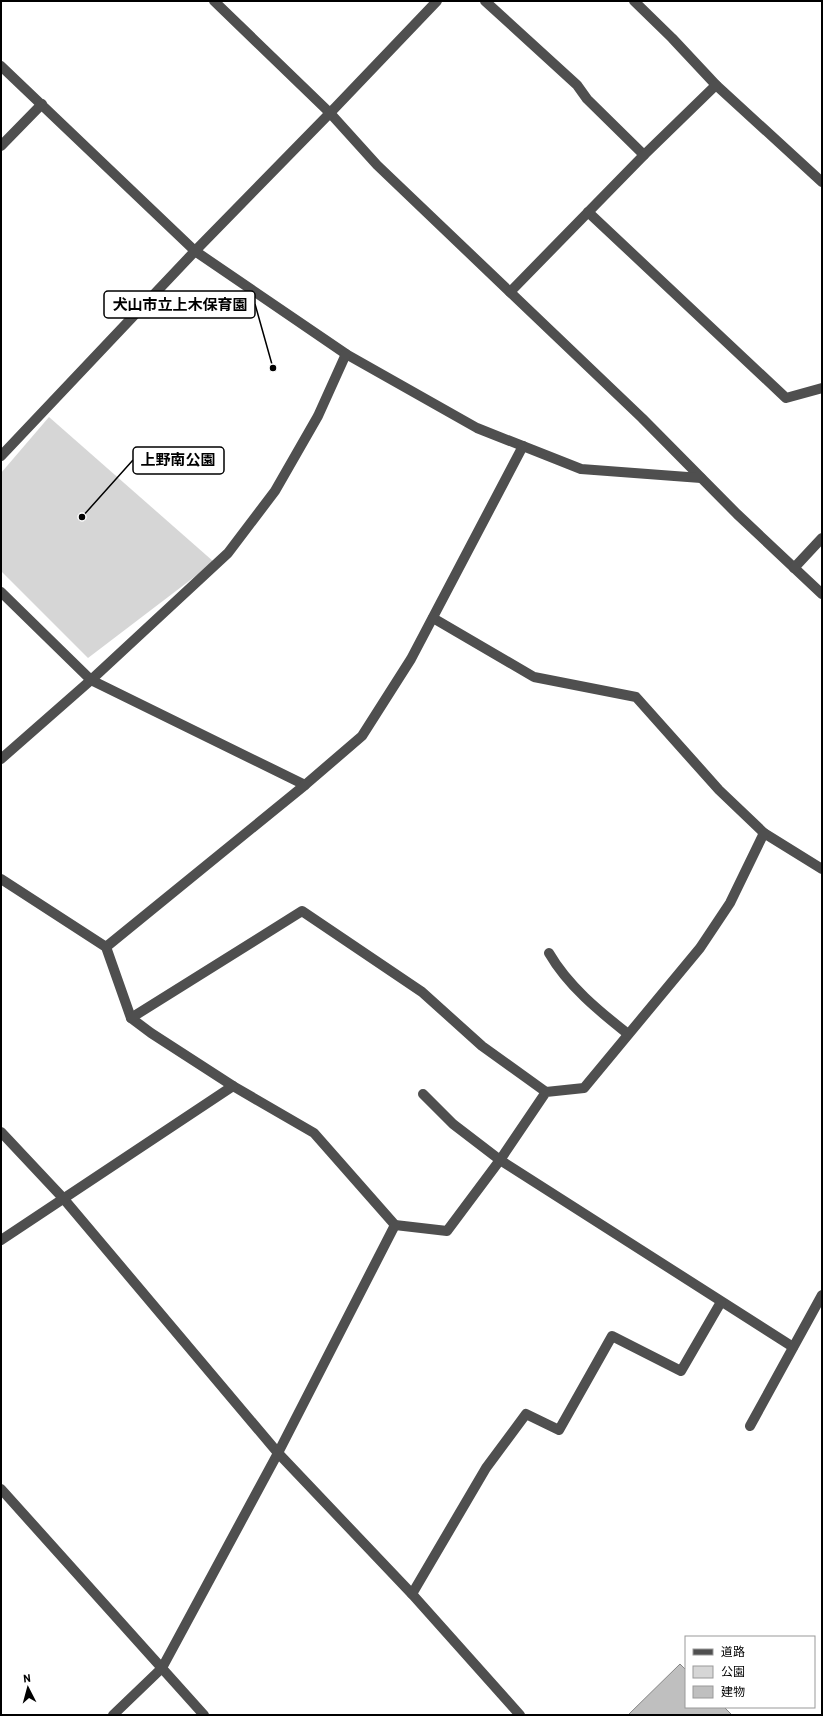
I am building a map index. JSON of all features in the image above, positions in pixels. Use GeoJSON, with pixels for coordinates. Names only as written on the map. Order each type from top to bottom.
{"type":"FeatureCollection","features":[{"type":"Feature","properties":{"kind":"street"},"geometry":{"type":"LineString","coordinates":[[214,1],[330,113],[377,165],[642,418],[701,478],[822,594]]}},
{"type":"Feature","properties":{"kind":"street"},"geometry":{"type":"LineString","coordinates":[[1,456],[195,251],[437,1]]}},
{"type":"Feature","properties":{"kind":"street"},"geometry":{"type":"LineString","coordinates":[[485,1],[578,84],[586,98],[644,154]]}},
{"type":"Feature","properties":{"kind":"street"},"geometry":{"type":"LineString","coordinates":[[634,1],[672,38],[716,85],[822,182]]}},
{"type":"Feature","properties":{"kind":"street"},"geometry":{"type":"LineString","coordinates":[[1,66],[195,251],[346,354],[477,428],[581,469],[701,478]]}},
{"type":"Feature","properties":{"kind":"street"},"geometry":{"type":"LineString","coordinates":[[510,292],[644,154],[716,85]]}},
{"type":"Feature","properties":{"kind":"street"},"geometry":{"type":"LineString","coordinates":[[1,146],[42,104]]}},
{"type":"Feature","properties":{"kind":"street"},"geometry":{"type":"LineString","coordinates":[[588,212],[786,398],[822,388]]}},
{"type":"Feature","properties":{"kind":"street"},"geometry":{"type":"LineString","coordinates":[[1,759],[91,680],[228,553],[275,491],[318,416],[346,354]]}},
{"type":"Feature","properties":{"kind":"street"},"geometry":{"type":"LineString","coordinates":[[106,948],[305,785],[362,736],[411,659],[523,446]]}},
{"type":"Feature","properties":{"kind":"street"},"geometry":{"type":"LineString","coordinates":[[794,568],[822,538]]}},
{"type":"Feature","properties":{"kind":"street"},"geometry":{"type":"LineString","coordinates":[[1,592],[91,680],[305,785]]}},
{"type":"Feature","properties":{"kind":"street"},"geometry":{"type":"LineString","coordinates":[[433,618],[534,676],[636,697],[719,790],[764,833],[822,869]]}},
{"type":"Feature","properties":{"kind":"street"},"geometry":{"type":"LineString","coordinates":[[131,1018],[302,911],[422,992],[482,1046],[546,1092],[584,1088],[700,948],[730,903],[764,833]]}},
{"type":"Feature","properties":{"kind":"street"},"geometry":{"type":"LineString","coordinates":[[1,879],[106,948],[131,1018],[151,1033],[233,1086],[314,1134],[395,1225],[446,1231],[500,1160],[546,1092]]}},
{"type":"Feature","properties":{"kind":"street"},"geometry":{"type":"LineString","coordinates":[[549,953],[559,970],[585,998],[628,1034]]}},
{"type":"Feature","properties":{"kind":"street"},"geometry":{"type":"LineString","coordinates":[[1,1240],[62,1198],[233,1086]]}},
{"type":"Feature","properties":{"kind":"street"},"geometry":{"type":"LineString","coordinates":[[423,1094],[453,1124],[500,1160],[720,1302],[793,1347]]}},
{"type":"Feature","properties":{"kind":"street"},"geometry":{"type":"LineString","coordinates":[[1,1132],[62,1198],[278,1453],[412,1594],[520,1715]]}},
{"type":"Feature","properties":{"kind":"street"},"geometry":{"type":"LineString","coordinates":[[113,1715],[162,1668],[278,1453],[395,1225]]}},
{"type":"Feature","properties":{"kind":"street"},"geometry":{"type":"LineString","coordinates":[[750,1426],[822,1295]]}},
{"type":"Feature","properties":{"kind":"street"},"geometry":{"type":"LineString","coordinates":[[412,1594],[486,1468],[526,1414],[559,1430],[612,1336],[680,1371],[720,1302]]}},
{"type":"Feature","properties":{"kind":"street"},"geometry":{"type":"LineString","coordinates":[[1,1489],[204,1715]]}},
{"type":"Feature","properties":{"kind":"green space"},"geometry":{"type":"Polygon","coordinates":[[[49,417],[214,562],[88,658],[1,571],[1,473],[49,417]]]}},
{"type":"Feature","properties":{"kind":"building"},"geometry":{"type":"Polygon","coordinates":[[[680,1664],[685,1669],[685,1708],[725,1708],[732,1715],[628,1715],[680,1664]]]}},
{"type":"Feature","properties":{"kind":"place","name":"犬山市立上木保育園"},"geometry":{"type":"Point","coordinates":[273,368]}},
{"type":"Feature","properties":{"kind":"place","name":"上野南公園"},"geometry":{"type":"Point","coordinates":[82,517]}}]}
